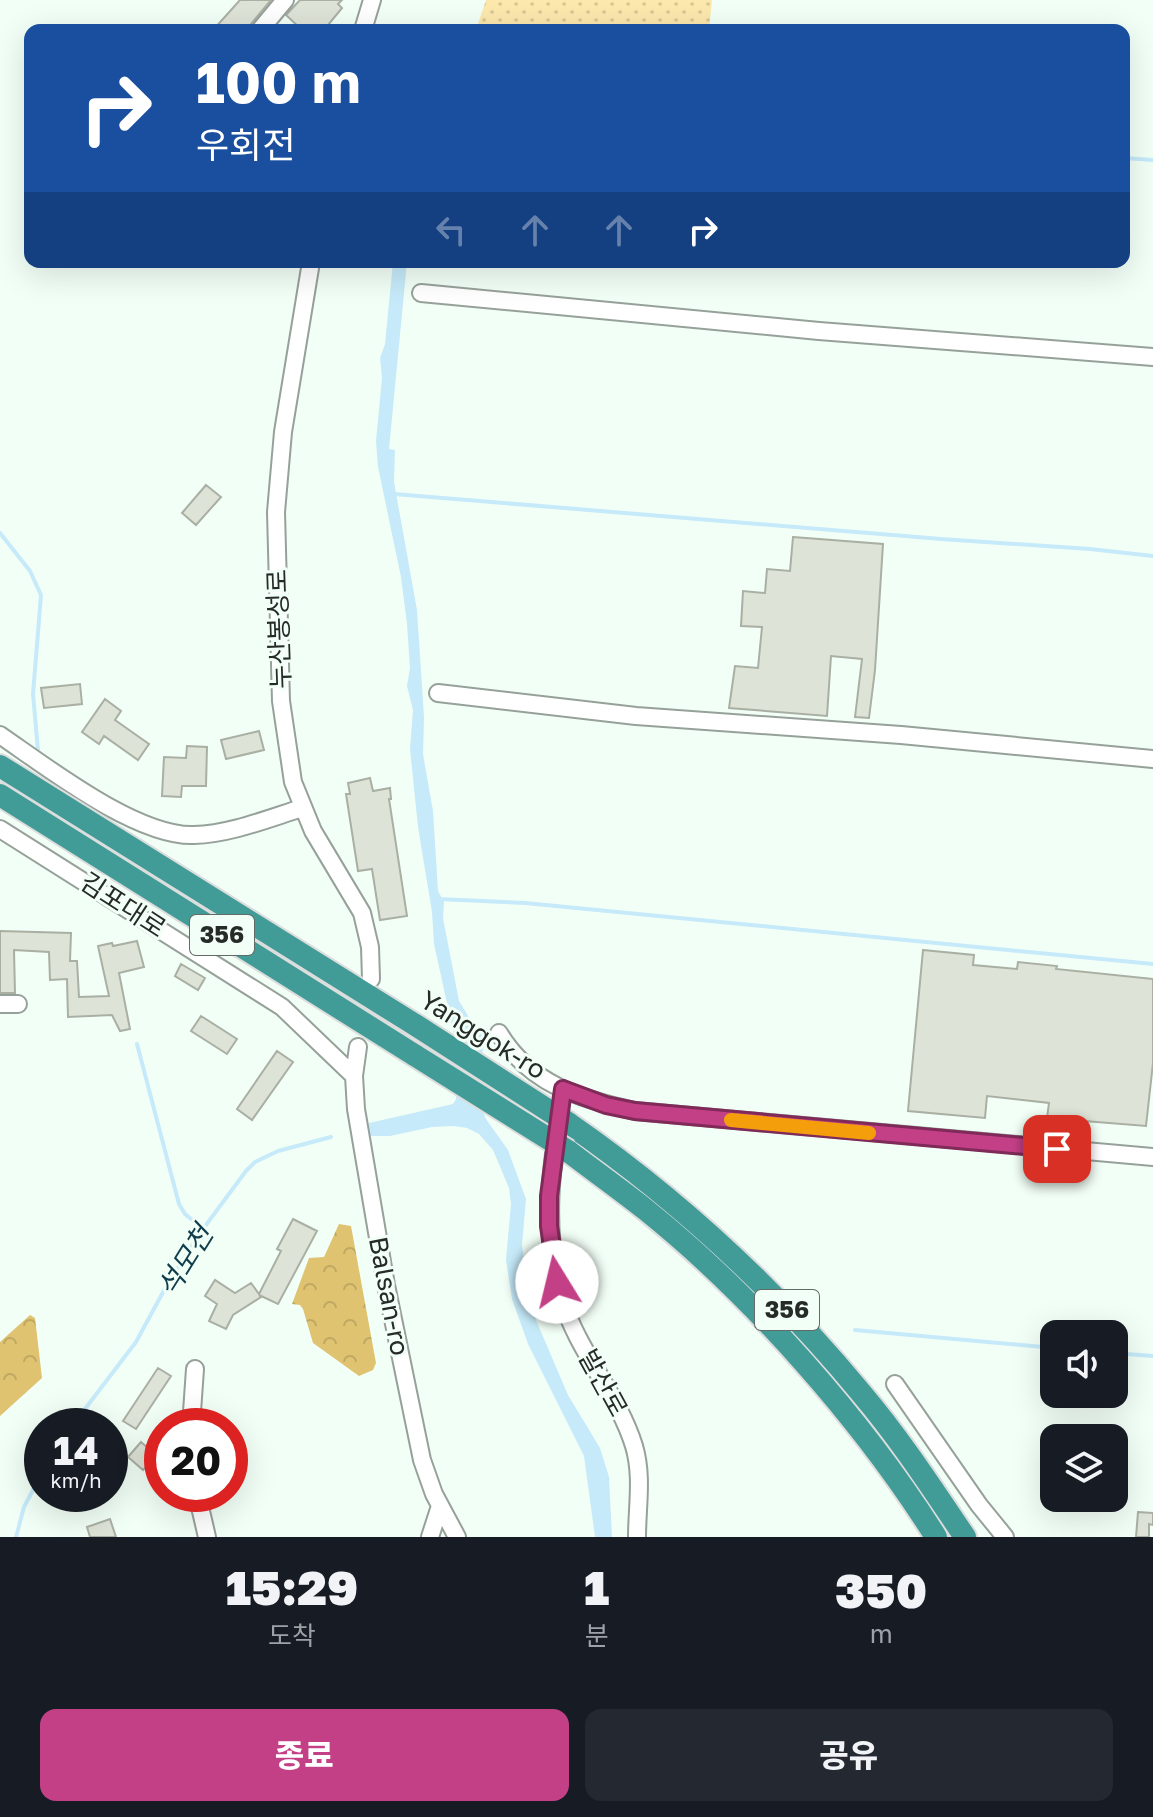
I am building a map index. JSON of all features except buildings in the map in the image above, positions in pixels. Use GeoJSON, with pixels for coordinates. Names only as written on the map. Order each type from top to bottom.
{"type":"FeatureCollection","features":[{"type":"Feature","properties":{"kind":"highway"},"geometry":{"type":"LineString","coordinates":[[0,759],[76,814]]}},
{"type":"Feature","properties":{"kind":"highway","name":"Yanggok-ro"},"geometry":{"type":"LineString","coordinates":[[0,766],[417,1026],[620,1158],[673,1202],[804,1326],[863,1395],[965,1537]]}},
{"type":"Feature","properties":{"kind":"highway","name":"Yanggok-ro"},"geometry":{"type":"LineString","coordinates":[[0,796],[568,1151],[648,1211],[782,1339],[892,1474],[936,1537]]}},
{"type":"Feature","properties":{"kind":"street"},"geometry":{"type":"LineString","coordinates":[[268,24],[285,0]]}},
{"type":"Feature","properties":{"kind":"street"},"geometry":{"type":"LineString","coordinates":[[365,24],[372,0]]}},
{"type":"Feature","properties":{"kind":"street","name":"누산봉성로"},"geometry":{"type":"LineString","coordinates":[[310,268],[283,432],[276,512],[281,701],[287,752],[302,808],[362,913],[370,947],[371,979]]}},
{"type":"Feature","properties":{"kind":"street"},"geometry":{"type":"LineString","coordinates":[[421,293],[819,331],[1153,357]]}},
{"type":"Feature","properties":{"kind":"street"},"geometry":{"type":"LineString","coordinates":[[438,693],[636,716],[901,735],[1153,759]]}},
{"type":"Feature","properties":{"kind":"street"},"geometry":{"type":"LineString","coordinates":[[0,735],[135,821],[164,832],[205,835],[302,808]]}},
{"type":"Feature","properties":{"kind":"street","name":"김포대로"},"geometry":{"type":"LineString","coordinates":[[0,829],[266,996],[300,1021],[337,1063],[354,1076]]}},
{"type":"Feature","properties":{"kind":"street"},"geometry":{"type":"LineString","coordinates":[[0,1004],[18,1004]]}},
{"type":"Feature","properties":{"kind":"street"},"geometry":{"type":"LineString","coordinates":[[499,1033],[518,1061],[530,1071],[563,1089],[606,1105],[635,1111],[1153,1157]]}},
{"type":"Feature","properties":{"kind":"street","name":"Balsan-ro"},"geometry":{"type":"LineString","coordinates":[[358,1047],[354,1076],[361,1145],[389,1300],[422,1460],[440,1506],[457,1537]]}},
{"type":"Feature","properties":{"kind":"street","name":"발산로"},"geometry":{"type":"LineString","coordinates":[[563,1089],[549,1184],[553,1254],[563,1302],[581,1345],[628,1429],[635,1448],[639,1480],[637,1537]]}},
{"type":"Feature","properties":{"kind":"street"},"geometry":{"type":"LineString","coordinates":[[192,1408],[195,1369]]}},
{"type":"Feature","properties":{"kind":"street"},"geometry":{"type":"LineString","coordinates":[[895,1384],[979,1505],[1005,1537]]}},
{"type":"Feature","properties":{"kind":"street"},"geometry":{"type":"LineString","coordinates":[[430,1536],[440,1506]]}},
{"type":"Feature","properties":{"kind":"street"},"geometry":{"type":"LineString","coordinates":[[201,1512],[207,1537]]}},
{"type":"Feature","properties":{"kind":"shaded area"},"geometry":{"type":"Polygon","coordinates":[[[486,0],[712,0],[710,24],[478,24],[486,0]]]}},
{"type":"Feature","properties":{"kind":"green space"},"geometry":{"type":"Polygon","coordinates":[[[339,1224],[351,1226],[376,1363],[373,1370],[359,1376],[313,1343],[303,1309],[300,1305],[292,1304],[309,1258],[324,1257],[339,1224]]]}},
{"type":"Feature","properties":{"kind":"green space"},"geometry":{"type":"Polygon","coordinates":[[[30,1315],[35,1318],[42,1378],[0,1416],[0,1342],[30,1315]]]}},
{"type":"Feature","properties":{"kind":"water"},"geometry":{"type":"Polygon","coordinates":[[[392,268],[406,268],[389,449],[395,450],[394,482],[417,610],[424,717],[423,754],[433,811],[438,891],[444,902],[443,918],[459,1001],[475,1027],[487,1031],[481,1059],[481,1107],[508,1150],[526,1199],[522,1245],[530,1306],[568,1395],[600,1448],[609,1477],[612,1537],[595,1537],[584,1456],[528,1344],[512,1299],[506,1260],[511,1204],[509,1188],[493,1150],[479,1134],[454,1126],[370,1136],[369,1123],[453,1104],[456,1099],[457,1064],[454,1035],[434,944],[418,827],[410,749],[413,710],[407,686],[410,668],[401,577],[378,467],[376,441],[382,378],[380,358],[385,344],[392,268]]]}},
{"type":"Feature","properties":{"kind":"waterway"},"geometry":{"type":"LineString","coordinates":[[1130,158],[1153,160]]}},
{"type":"Feature","properties":{"kind":"waterway"},"geometry":{"type":"LineString","coordinates":[[394,494],[1153,556]]}},
{"type":"Feature","properties":{"kind":"waterway"},"geometry":{"type":"LineString","coordinates":[[0,533],[30,571],[41,595],[33,694],[38,751]]}},
{"type":"Feature","properties":{"kind":"waterway"},"geometry":{"type":"LineString","coordinates":[[438,899],[525,903],[1153,964]]}},
{"type":"Feature","properties":{"kind":"waterway"},"geometry":{"type":"LineString","coordinates":[[137,1044],[179,1204],[185,1214],[203,1229]]}},
{"type":"Feature","properties":{"kind":"waterway","name":"석모천"},"geometry":{"type":"LineString","coordinates":[[86,1408],[136,1342],[168,1283],[246,1171],[255,1162],[278,1151],[331,1137]]}},
{"type":"Feature","properties":{"kind":"waterway"},"geometry":{"type":"LineString","coordinates":[[855,1330],[1040,1347]]}},
{"type":"Feature","properties":{"kind":"waterway"},"geometry":{"type":"LineString","coordinates":[[1128,1354],[1153,1356]]}},
{"type":"Feature","properties":{"kind":"waterway","name":"석모천"},"geometry":{"type":"LineString","coordinates":[[16,1537],[24,1507]]}},
{"type":"Feature","properties":{"kind":"slow traffic"},"geometry":{"type":"LineString","coordinates":[[731,1120],[869,1133]]}},
{"type":"Feature","properties":{"kind":"route"},"geometry":{"type":"LineString","coordinates":[[557,1282],[549,1226],[549,1196],[563,1089],[606,1105],[635,1111],[1057,1149]]}}]}
